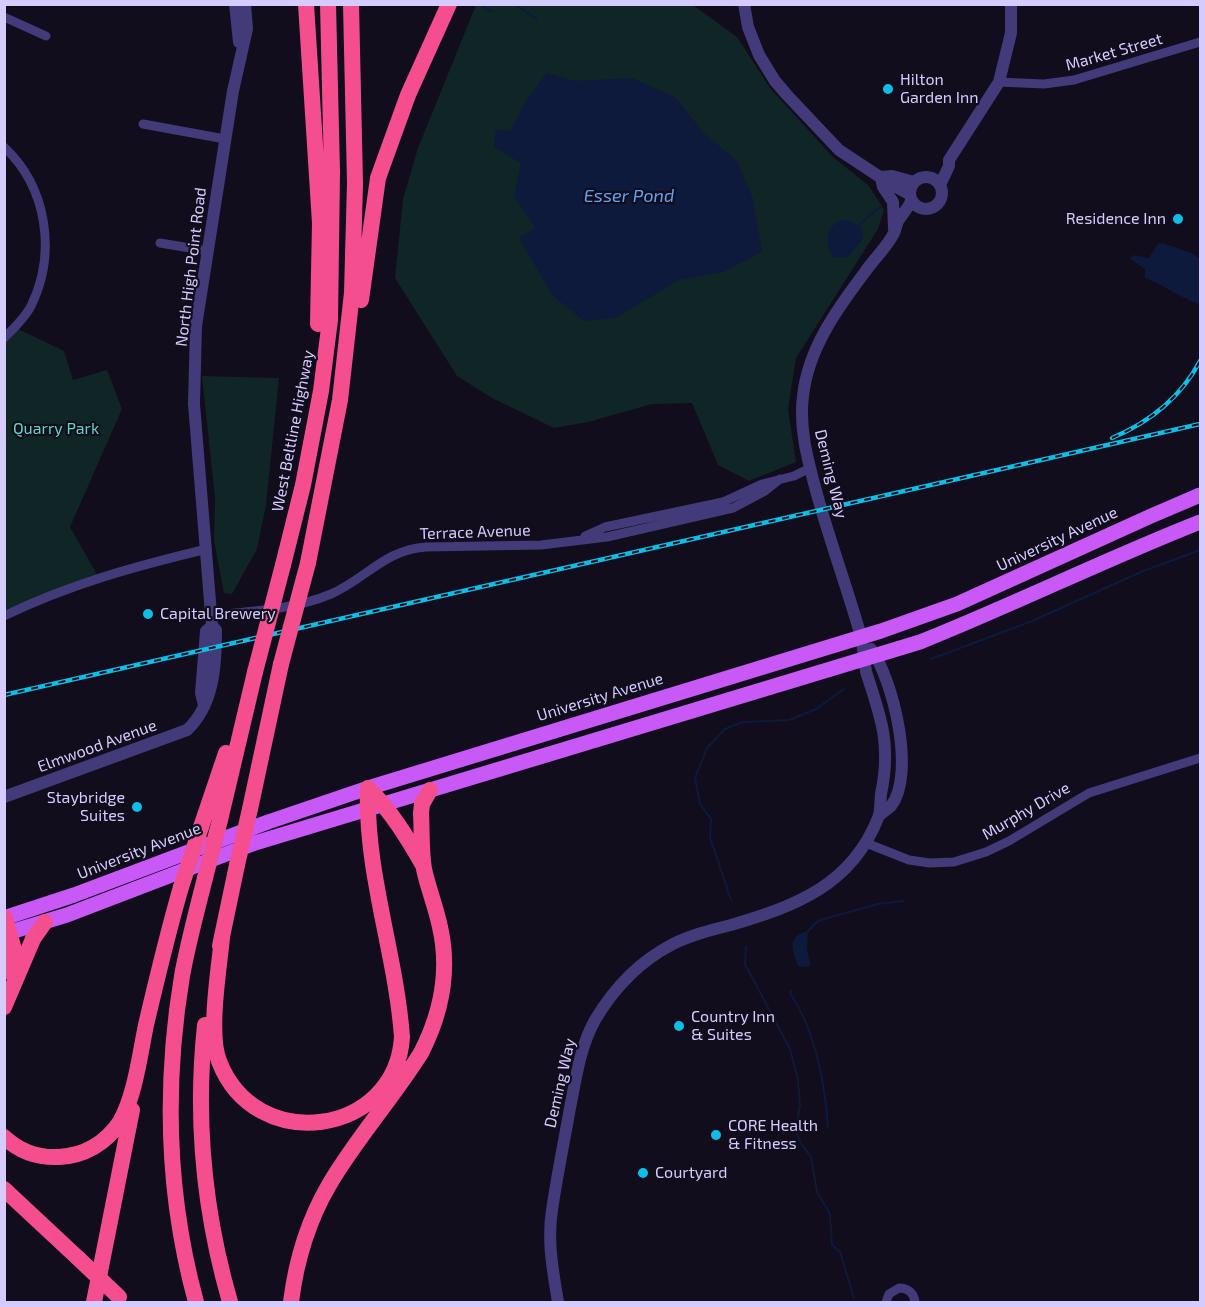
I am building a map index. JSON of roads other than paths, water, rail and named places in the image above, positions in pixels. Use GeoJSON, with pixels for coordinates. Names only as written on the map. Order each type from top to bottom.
{"type":"FeatureCollection","features":[{"type":"Feature","properties":{"kind":"highway"},"geometry":{"type":"LineString","coordinates":[[306,4],[320,223],[317,412]]}},
{"type":"Feature","properties":{"kind":"highway","name":"West Beltline Highway"},"geometry":{"type":"LineString","coordinates":[[196,1302],[183,1250],[170,1145],[170,1090],[175,1031],[182,976],[255,672],[303,485],[326,362],[332,274],[328,4]]}},
{"type":"Feature","properties":{"kind":"highway"},"geometry":{"type":"LineString","coordinates":[[230,1302],[219,1263],[201,1146],[204,1036],[207,1010],[237,865],[281,664],[308,563],[340,400],[352,293],[355,183],[351,4]]}},
{"type":"Feature","properties":{"kind":"highway"},"geometry":{"type":"LineString","coordinates":[[343,373],[355,347],[378,178],[408,95],[449,4]]}},
{"type":"Feature","properties":{"kind":"highway"},"geometry":{"type":"LineString","coordinates":[[4,1137],[22,1150],[45,1157],[69,1156],[88,1150],[111,1134],[120,1121],[127,1106],[162,954],[181,887],[230,741],[243,724]]}},
{"type":"Feature","properties":{"kind":"highway"},"geometry":{"type":"LineString","coordinates":[[222,938],[214,1038],[219,1060],[233,1087],[243,1098],[254,1108],[263,1112],[294,1123],[306,1124],[332,1120],[346,1115],[370,1100],[390,1077],[398,1060],[402,1037],[372,846],[368,788]]}},
{"type":"Feature","properties":{"kind":"highway"},"geometry":{"type":"LineString","coordinates":[[291,1302],[296,1266],[327,1187],[421,1053],[434,1024],[442,992],[444,947],[436,908],[424,868],[403,830],[385,805],[368,788]]}},
{"type":"Feature","properties":{"kind":"highway"},"geometry":{"type":"LineString","coordinates":[[424,868],[421,813],[422,804],[430,790]]}},
{"type":"Feature","properties":{"kind":"highway"},"geometry":{"type":"LineString","coordinates":[[4,1007],[33,939],[45,922]]}},
{"type":"Feature","properties":{"kind":"highway"},"geometry":{"type":"LineString","coordinates":[[6,924],[14,960],[12,985]]}},
{"type":"Feature","properties":{"kind":"highway"},"geometry":{"type":"LineString","coordinates":[[94,1302],[132,1108],[136,1070]]}},
{"type":"Feature","properties":{"kind":"highway"},"geometry":{"type":"LineString","coordinates":[[4,1190],[122,1300]]}},
{"type":"Feature","properties":{"kind":"main road","name":"University Avenue"},"geometry":{"type":"LineString","coordinates":[[6,924],[74,895],[268,822],[368,788],[862,636],[957,604],[1200,495]]}},
{"type":"Feature","properties":{"kind":"main road","name":"University Avenue"},"geometry":{"type":"LineString","coordinates":[[6,924],[45,922],[244,847],[920,642],[987,616],[1146,543],[1200,522]]}},
{"type":"Feature","properties":{"kind":"street","name":"North High Point Road"},"geometry":{"type":"LineString","coordinates":[[235,4],[240,58]]}},
{"type":"Feature","properties":{"kind":"street","name":"North High Point Road"},"geometry":{"type":"LineString","coordinates":[[197,720],[204,705],[201,693],[206,631],[212,620],[194,404],[196,326],[225,139],[247,29],[245,4]]}},
{"type":"Feature","properties":{"kind":"street"},"geometry":{"type":"LineString","coordinates":[[744,4],[753,43],[775,81],[827,139],[856,162],[881,177],[891,176],[912,192],[922,209],[930,209],[940,202],[942,193],[940,184],[944,172],[999,82],[1011,33],[1011,4]]}},
{"type":"Feature","properties":{"kind":"street"},"geometry":{"type":"LineString","coordinates":[[4,16],[46,36]]}},
{"type":"Feature","properties":{"kind":"street","name":"Market Street"},"geometry":{"type":"LineString","coordinates":[[999,82],[1044,84],[1074,80],[1200,42]]}},
{"type":"Feature","properties":{"kind":"street"},"geometry":{"type":"LineString","coordinates":[[143,124],[225,139]]}},
{"type":"Feature","properties":{"kind":"street"},"geometry":{"type":"LineString","coordinates":[[4,338],[30,308],[39,286],[45,258],[43,219],[38,202],[26,173],[7,154]]}},
{"type":"Feature","properties":{"kind":"street"},"geometry":{"type":"LineString","coordinates":[[929,177],[944,161],[950,160]]}},
{"type":"Feature","properties":{"kind":"street"},"geometry":{"type":"LineString","coordinates":[[881,177],[883,187],[893,202],[894,232]]}},
{"type":"Feature","properties":{"kind":"street"},"geometry":{"type":"LineString","coordinates":[[912,192],[921,178],[929,177],[940,184]]}},
{"type":"Feature","properties":{"kind":"street","name":"Deming Way"},"geometry":{"type":"LineString","coordinates":[[558,1302],[550,1260],[552,1210],[579,1062],[589,1033],[605,1004],[620,985],[639,967],[674,944],[779,910],[811,896],[835,879],[866,843],[880,815],[887,762],[886,744],[881,718],[866,671],[871,658],[833,548],[810,468],[804,440],[802,396],[809,365],[828,326],[894,232],[898,221],[908,208],[912,192]]}},
{"type":"Feature","properties":{"kind":"street","name":"Deming Way"},"geometry":{"type":"LineString","coordinates":[[894,232],[922,209]]}},
{"type":"Feature","properties":{"kind":"street"},"geometry":{"type":"LineString","coordinates":[[160,243],[208,251]]}},
{"type":"Feature","properties":{"kind":"street","name":"Terrace Avenue"},"geometry":{"type":"LineString","coordinates":[[212,620],[268,610],[328,595],[346,586],[381,561],[408,549],[541,545],[607,537],[733,508],[765,491],[780,479],[810,468]]}},
{"type":"Feature","properties":{"kind":"street"},"geometry":{"type":"LineString","coordinates":[[4,616],[49,595],[82,583],[207,549]]}},
{"type":"Feature","properties":{"kind":"street","name":"Elmwood Avenue"},"geometry":{"type":"LineString","coordinates":[[4,796],[177,735],[187,730],[197,720]]}},
{"type":"Feature","properties":{"kind":"street","name":"Murphy Drive"},"geometry":{"type":"LineString","coordinates":[[866,843],[909,860],[930,863],[954,862],[986,852],[1009,841],[1089,793],[1200,758]]}},
{"type":"Feature","properties":{"kind":"street"},"geometry":{"type":"LineString","coordinates":[[886,1302],[889,1294],[899,1288],[909,1291],[915,1302]]}},
{"type":"Feature","properties":{"kind":"water","name":"Esser Pond"},"geometry":{"type":"Polygon","coordinates":[[[547,73],[575,81],[632,78],[675,97],[704,133],[737,161],[753,199],[762,252],[723,272],[679,280],[615,318],[584,321],[552,295],[519,238],[535,228],[514,196],[521,163],[494,147],[496,130],[510,131],[527,99],[547,73]]]}},
{"type":"Feature","properties":{"kind":"water"},"geometry":{"type":"Polygon","coordinates":[[[841,220],[854,223],[863,232],[862,240],[847,258],[833,257],[828,241],[829,231],[841,220]]]}},
{"type":"Feature","properties":{"kind":"water"},"geometry":{"type":"Polygon","coordinates":[[[1163,243],[1191,253],[1200,259],[1200,304],[1145,278],[1145,269],[1130,259],[1134,255],[1149,258],[1158,244],[1163,243]]]}},
{"type":"Feature","properties":{"kind":"water"},"geometry":{"type":"Polygon","coordinates":[[[808,931],[809,967],[798,966],[792,944],[796,936],[808,931]]]}},
{"type":"Feature","properties":{"kind":"waterway"},"geometry":{"type":"LineString","coordinates":[[481,4],[491,12]]}},
{"type":"Feature","properties":{"kind":"waterway"},"geometry":{"type":"LineString","coordinates":[[515,4],[537,19]]}},
{"type":"Feature","properties":{"kind":"waterway"},"geometry":{"type":"LineString","coordinates":[[859,225],[880,207]]}},
{"type":"Feature","properties":{"kind":"waterway"},"geometry":{"type":"LineString","coordinates":[[931,659],[1032,621],[1141,572],[1200,550]]}},
{"type":"Feature","properties":{"kind":"waterway"},"geometry":{"type":"LineString","coordinates":[[731,900],[710,837],[711,819],[700,804],[695,778],[707,748],[725,729],[743,722],[789,720],[816,709],[844,689]]}},
{"type":"Feature","properties":{"kind":"waterway"},"geometry":{"type":"LineString","coordinates":[[808,931],[818,921],[824,919],[878,904],[903,901]]}},
{"type":"Feature","properties":{"kind":"waterway"},"geometry":{"type":"LineString","coordinates":[[746,947],[745,964],[790,1049],[798,1080],[800,1105],[796,1130],[800,1142],[811,1157],[817,1192],[830,1214],[832,1245],[840,1252],[854,1298]]}},
{"type":"Feature","properties":{"kind":"waterway"},"geometry":{"type":"LineString","coordinates":[[792,990],[790,993],[806,1024],[818,1058],[828,1128]]}},
{"type":"Feature","properties":{"kind":"railway"},"geometry":{"type":"LineString","coordinates":[[1112,438],[1126,432],[1163,407],[1184,386],[1200,361]]}},
{"type":"Feature","properties":{"kind":"railway"},"geometry":{"type":"LineString","coordinates":[[4,695],[1200,424]]}},
{"type":"Feature","properties":{"kind":"place","name":"Hilton Garden Inn"},"geometry":{"type":"Point","coordinates":[888,89]}},
{"type":"Feature","properties":{"kind":"place","name":"Residence Inn"},"geometry":{"type":"Point","coordinates":[1178,219]}},
{"type":"Feature","properties":{"kind":"place","name":"Capital Brewery"},"geometry":{"type":"Point","coordinates":[148,614]}},
{"type":"Feature","properties":{"kind":"place","name":"Staybridge Suites"},"geometry":{"type":"Point","coordinates":[137,807]}},
{"type":"Feature","properties":{"kind":"place","name":"Country Inn & Suites"},"geometry":{"type":"Point","coordinates":[679,1026]}},
{"type":"Feature","properties":{"kind":"place","name":"CORE Health & Fitness"},"geometry":{"type":"Point","coordinates":[716,1135]}},
{"type":"Feature","properties":{"kind":"place","name":"Courtyard"},"geometry":{"type":"Point","coordinates":[643,1173]}},
{"type":"Feature","properties":{"kind":"park label","name":"Quarry Park"},"geometry":{"type":"Point","coordinates":[56,429]}}]}
